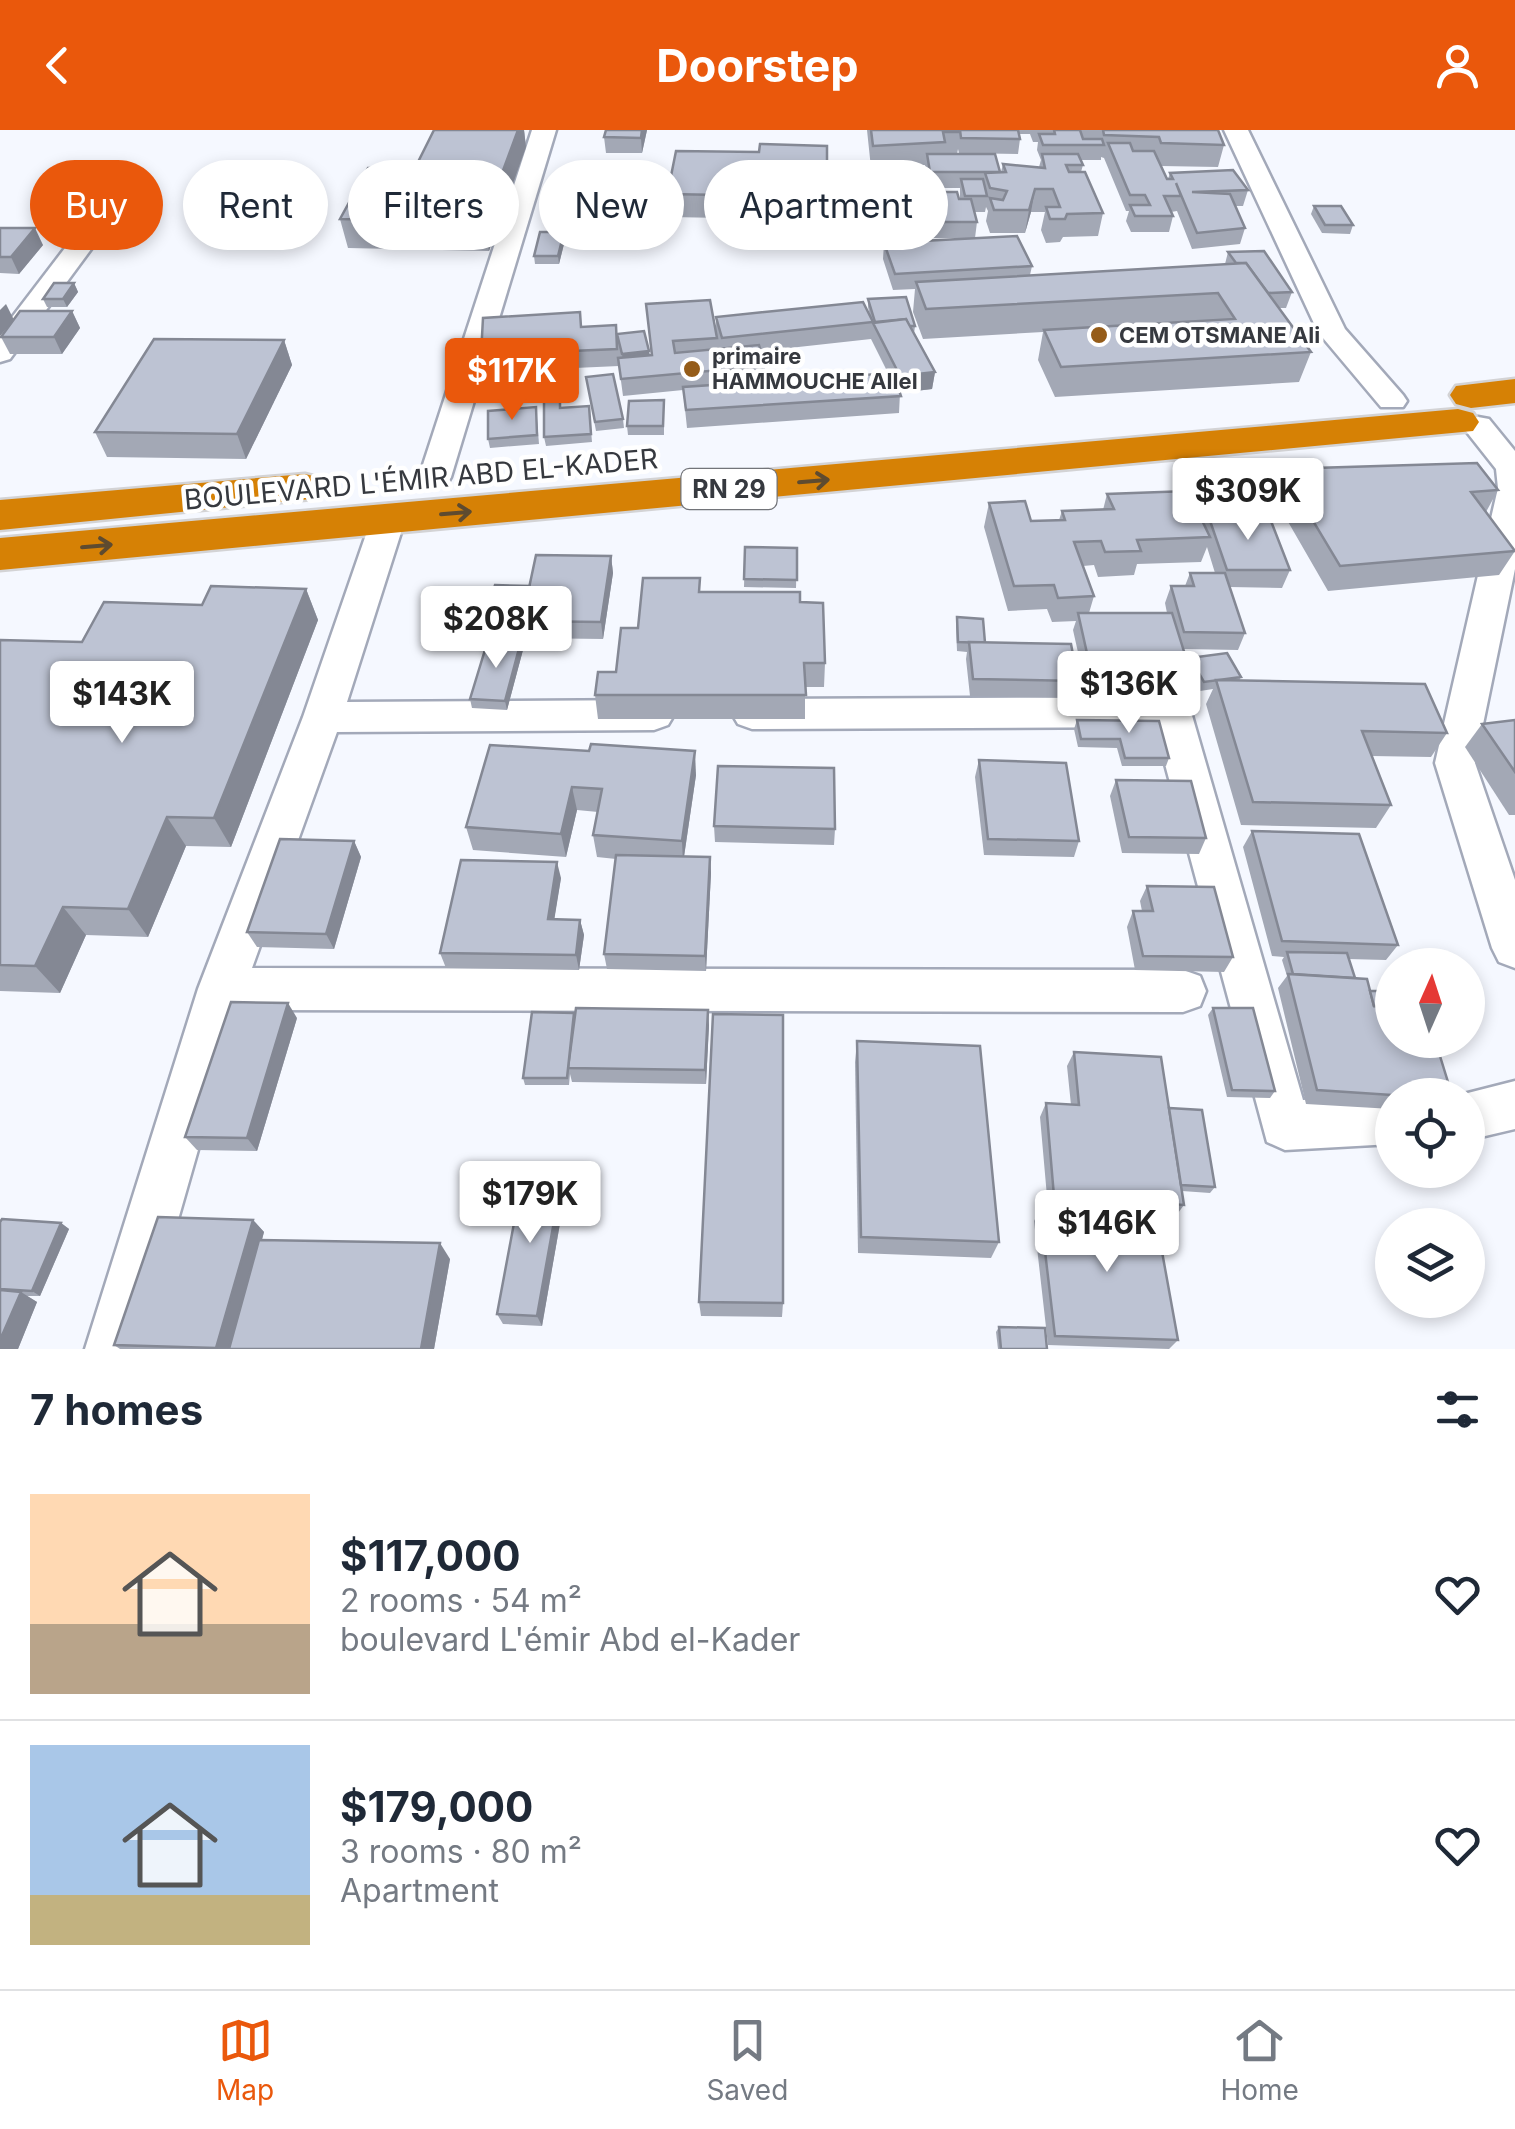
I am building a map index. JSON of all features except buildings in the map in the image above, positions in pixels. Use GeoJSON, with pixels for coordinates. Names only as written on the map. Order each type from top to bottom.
{"type":"FeatureCollection","features":[{"type":"Feature","properties":{"kind":"highway","name":"BOULEVARD L'ÉMIR ABD EL-KADER"},"geometry":{"type":"LineString","coordinates":[[0,515],[1392,401],[1482,410]]}},
{"type":"Feature","properties":{"kind":"highway","name":"RN 29"},"geometry":{"type":"LineString","coordinates":[[0,554],[388,520],[1482,410]]}},
{"type":"Feature","properties":{"kind":"street"},"geometry":{"type":"LineString","coordinates":[[435,477],[544,130]]}},
{"type":"Feature","properties":{"kind":"street"},"geometry":{"type":"LineString","coordinates":[[1236,130],[1332,332],[1392,401]]}},
{"type":"Feature","properties":{"kind":"street"},"geometry":{"type":"LineString","coordinates":[[0,353],[78,250]]}},
{"type":"Feature","properties":{"kind":"street"},"geometry":{"type":"LineString","coordinates":[[1482,410],[1512,468],[1515,488],[1455,763],[1515,948]]}},
{"type":"Feature","properties":{"kind":"street"},"geometry":{"type":"LineString","coordinates":[[113,1349],[220,990],[323,717],[388,520]]}},
{"type":"Feature","properties":{"kind":"street"},"geometry":{"type":"LineString","coordinates":[[323,717],[1171,712],[1286,1125],[1375,1121]]}},
{"type":"Feature","properties":{"kind":"street"},"geometry":{"type":"LineString","coordinates":[[220,990],[1183,991]]}},
{"type":"Feature","properties":{"kind":"street"},"geometry":{"type":"LineString","coordinates":[[1485,1112],[1515,1105]]}},
{"type":"Feature","properties":{"kind":"place","name":"CEM OTSMANE Ali"},"geometry":{"type":"Point","coordinates":[1099,335]}},
{"type":"Feature","properties":{"kind":"place","name":"primaire HAMMOUCHE Allel"},"geometry":{"type":"Point","coordinates":[692,369]}}]}
